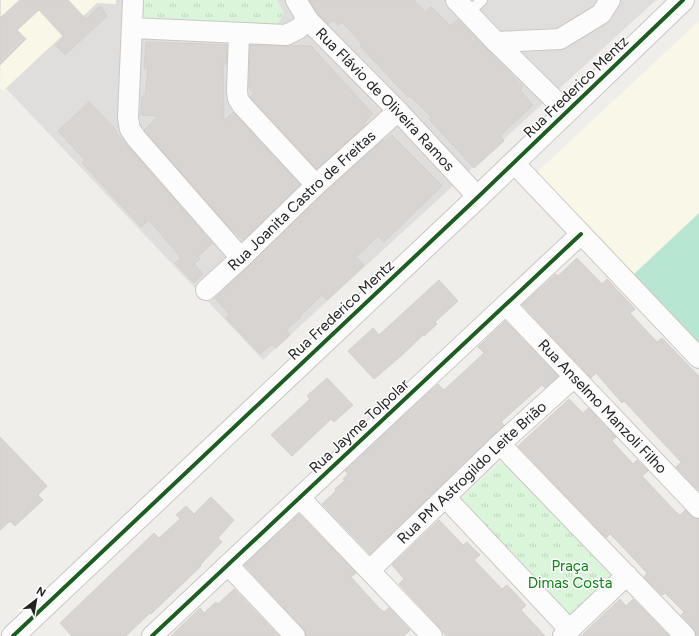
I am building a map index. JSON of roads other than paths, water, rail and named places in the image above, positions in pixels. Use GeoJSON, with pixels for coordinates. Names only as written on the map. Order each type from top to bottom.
{"type":"FeatureCollection","features":[{"type":"Feature","properties":{"kind":"street"},"geometry":{"type":"LineString","coordinates":[[133,0],[128,118],[130,129],[136,138],[241,258]]}},
{"type":"Feature","properties":{"kind":"street","name":"Rua Flávio de Oliveira Ramos"},"geometry":{"type":"LineString","coordinates":[[296,0],[308,20],[398,112],[478,198]]}},
{"type":"Feature","properties":{"kind":"street"},"geometry":{"type":"LineString","coordinates":[[496,42],[560,39],[601,14],[610,0]]}},
{"type":"Feature","properties":{"kind":"street","name":"Rua Frederico Mentz"},"geometry":{"type":"LineString","coordinates":[[13,636],[478,198],[683,0]]}},
{"type":"Feature","properties":{"kind":"street"},"geometry":{"type":"LineString","coordinates":[[462,7],[567,112]]}},
{"type":"Feature","properties":{"kind":"street"},"geometry":{"type":"LineString","coordinates":[[133,28],[286,35],[298,29],[308,20]]}},
{"type":"Feature","properties":{"kind":"street"},"geometry":{"type":"LineString","coordinates":[[239,33],[238,99],[316,185]]}},
{"type":"Feature","properties":{"kind":"street","name":"Rua Joanita Castro de Freitas"},"geometry":{"type":"LineString","coordinates":[[206,290],[316,185],[398,112]]}},
{"type":"Feature","properties":{"kind":"street"},"geometry":{"type":"LineString","coordinates":[[514,163],[699,358]]}},
{"type":"Feature","properties":{"kind":"street","name":"Rua Jayme Tolpolar"},"geometry":{"type":"LineString","coordinates":[[152,636],[581,234]]}},
{"type":"Feature","properties":{"kind":"street","name":"Rua Anselmo Manzoli Filho"},"geometry":{"type":"LineString","coordinates":[[506,305],[699,508]]}},
{"type":"Feature","properties":{"kind":"street","name":"Rua PM Astrogildo Leite Brião"},"geometry":{"type":"LineString","coordinates":[[370,570],[500,444],[574,377]]}},
{"type":"Feature","properties":{"kind":"street"},"geometry":{"type":"LineString","coordinates":[[500,444],[685,636]]}},
{"type":"Feature","properties":{"kind":"street"},"geometry":{"type":"LineString","coordinates":[[300,498],[370,570],[426,634]]}},
{"type":"Feature","properties":{"kind":"street"},"geometry":{"type":"LineString","coordinates":[[446,498],[566,633],[627,575]]}},
{"type":"Feature","properties":{"kind":"street"},"geometry":{"type":"LineString","coordinates":[[228,565],[295,636]]}},
{"type":"Feature","properties":{"kind":"lane"},"geometry":{"type":"LineString","coordinates":[[462,7],[482,0]]}},
{"type":"Feature","properties":{"kind":"park label","name":"Praça Dimas Costa"},"geometry":{"type":"Point","coordinates":[570,574]}}]}
